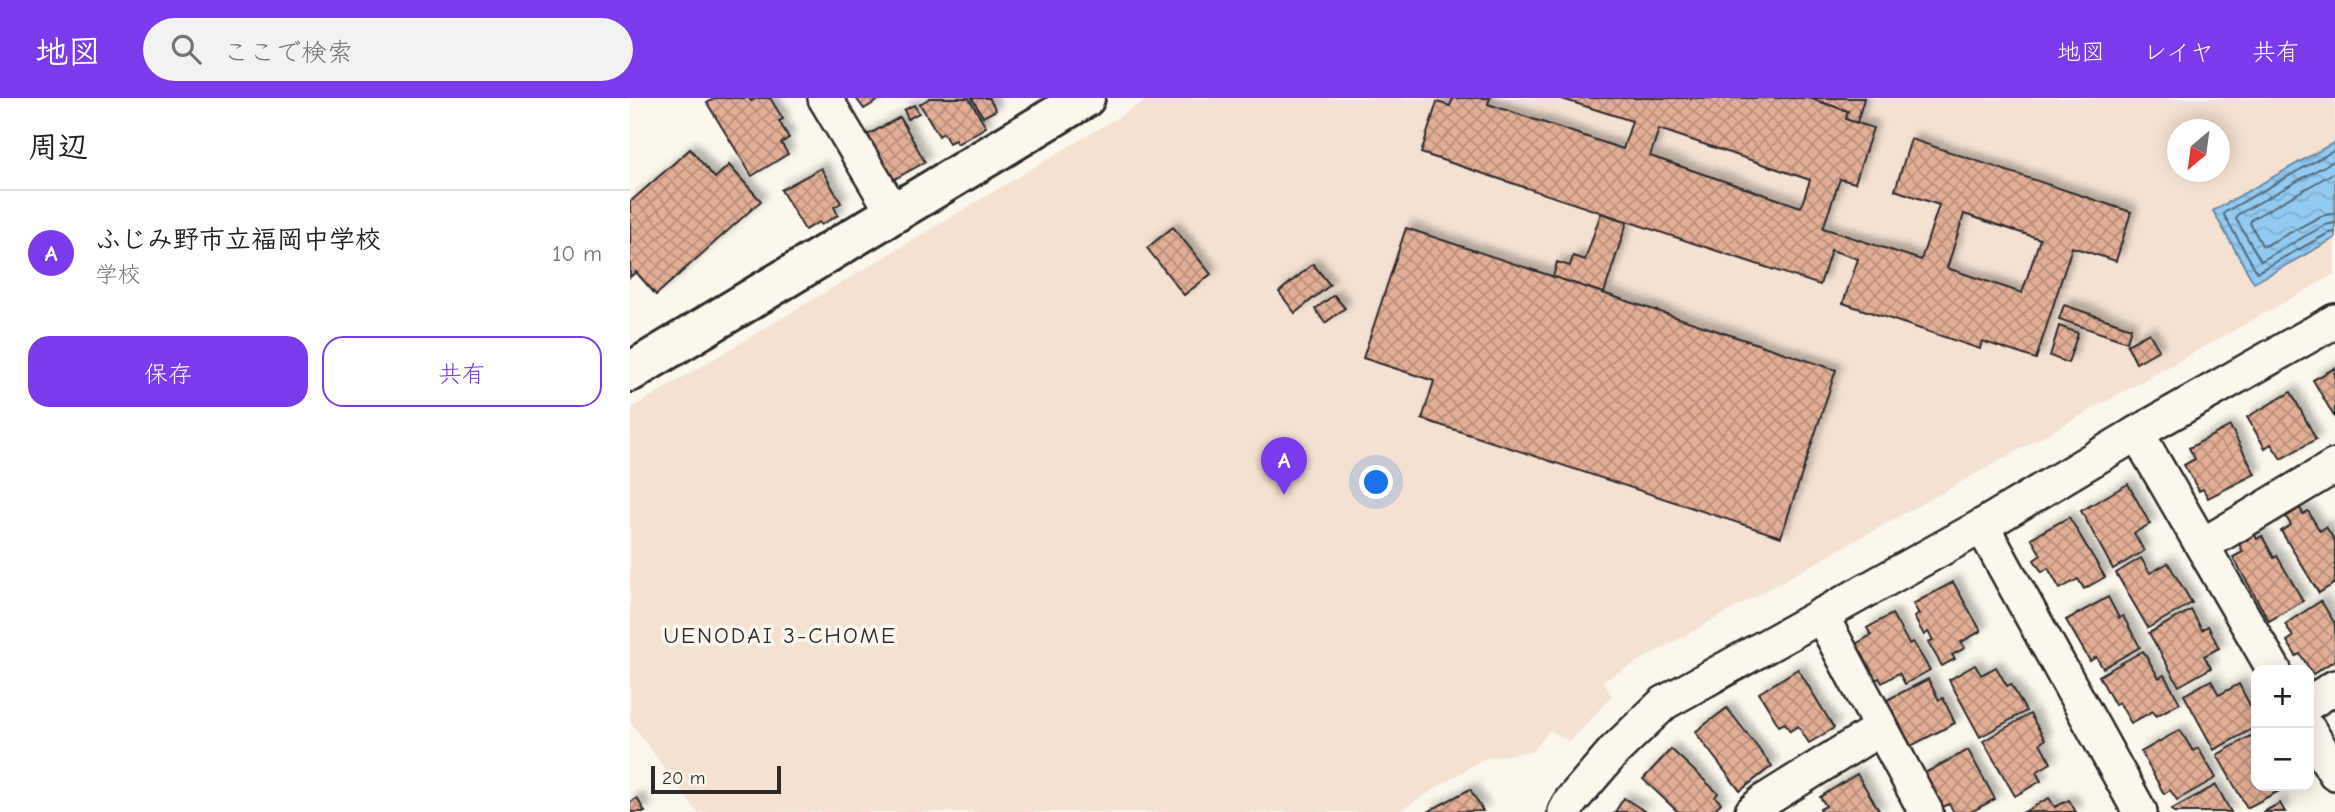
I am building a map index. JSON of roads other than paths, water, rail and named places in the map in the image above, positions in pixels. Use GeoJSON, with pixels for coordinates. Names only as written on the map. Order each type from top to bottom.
{"type":"FeatureCollection","features":[{"type":"Feature","properties":{"kind":"street"},"geometry":{"type":"LineString","coordinates":[[825,98],[893,212]]}},
{"type":"Feature","properties":{"kind":"street"},"geometry":{"type":"LineString","coordinates":[[634,361],[1085,98]]}},
{"type":"Feature","properties":{"kind":"street"},"geometry":{"type":"LineString","coordinates":[[1565,812],[1614,751],[1664,703],[1982,526],[2137,433],[2335,321]]}},
{"type":"Feature","properties":{"kind":"street"},"geometry":{"type":"LineString","coordinates":[[2137,433],[2271,665]]}},
{"type":"Feature","properties":{"kind":"street"},"geometry":{"type":"LineString","coordinates":[[2203,545],[2335,466]]}},
{"type":"Feature","properties":{"kind":"street"},"geometry":{"type":"LineString","coordinates":[[1982,526],[2140,812]]}},
{"type":"Feature","properties":{"kind":"street"},"geometry":{"type":"LineString","coordinates":[[1821,615],[1926,812]]}},
{"type":"Feature","properties":{"kind":"street"},"geometry":{"type":"LineString","coordinates":[[2314,700],[2335,687]]}},
{"type":"Feature","properties":{"kind":"street"},"geometry":{"type":"LineString","coordinates":[[1752,812],[1764,801],[1881,728]]}},
{"type":"Feature","properties":{"kind":"street"},"geometry":{"type":"LineString","coordinates":[[2314,738],[2335,773]]}},
{"type":"Feature","properties":{"kind":"water"},"geometry":{"type":"Polygon","coordinates":[[[2335,142],[2335,238],[2254,283],[2213,211],[2335,142]]]}},
{"type":"Feature","properties":{"kind":"place","name":"ふじみ野市立福岡中学校"},"geometry":{"type":"Point","coordinates":[1284,495]}},
{"type":"Feature","properties":{"kind":"district","name":"UENODAI 3-CHOME"},"geometry":{"type":"Point","coordinates":[780,635]}}]}
